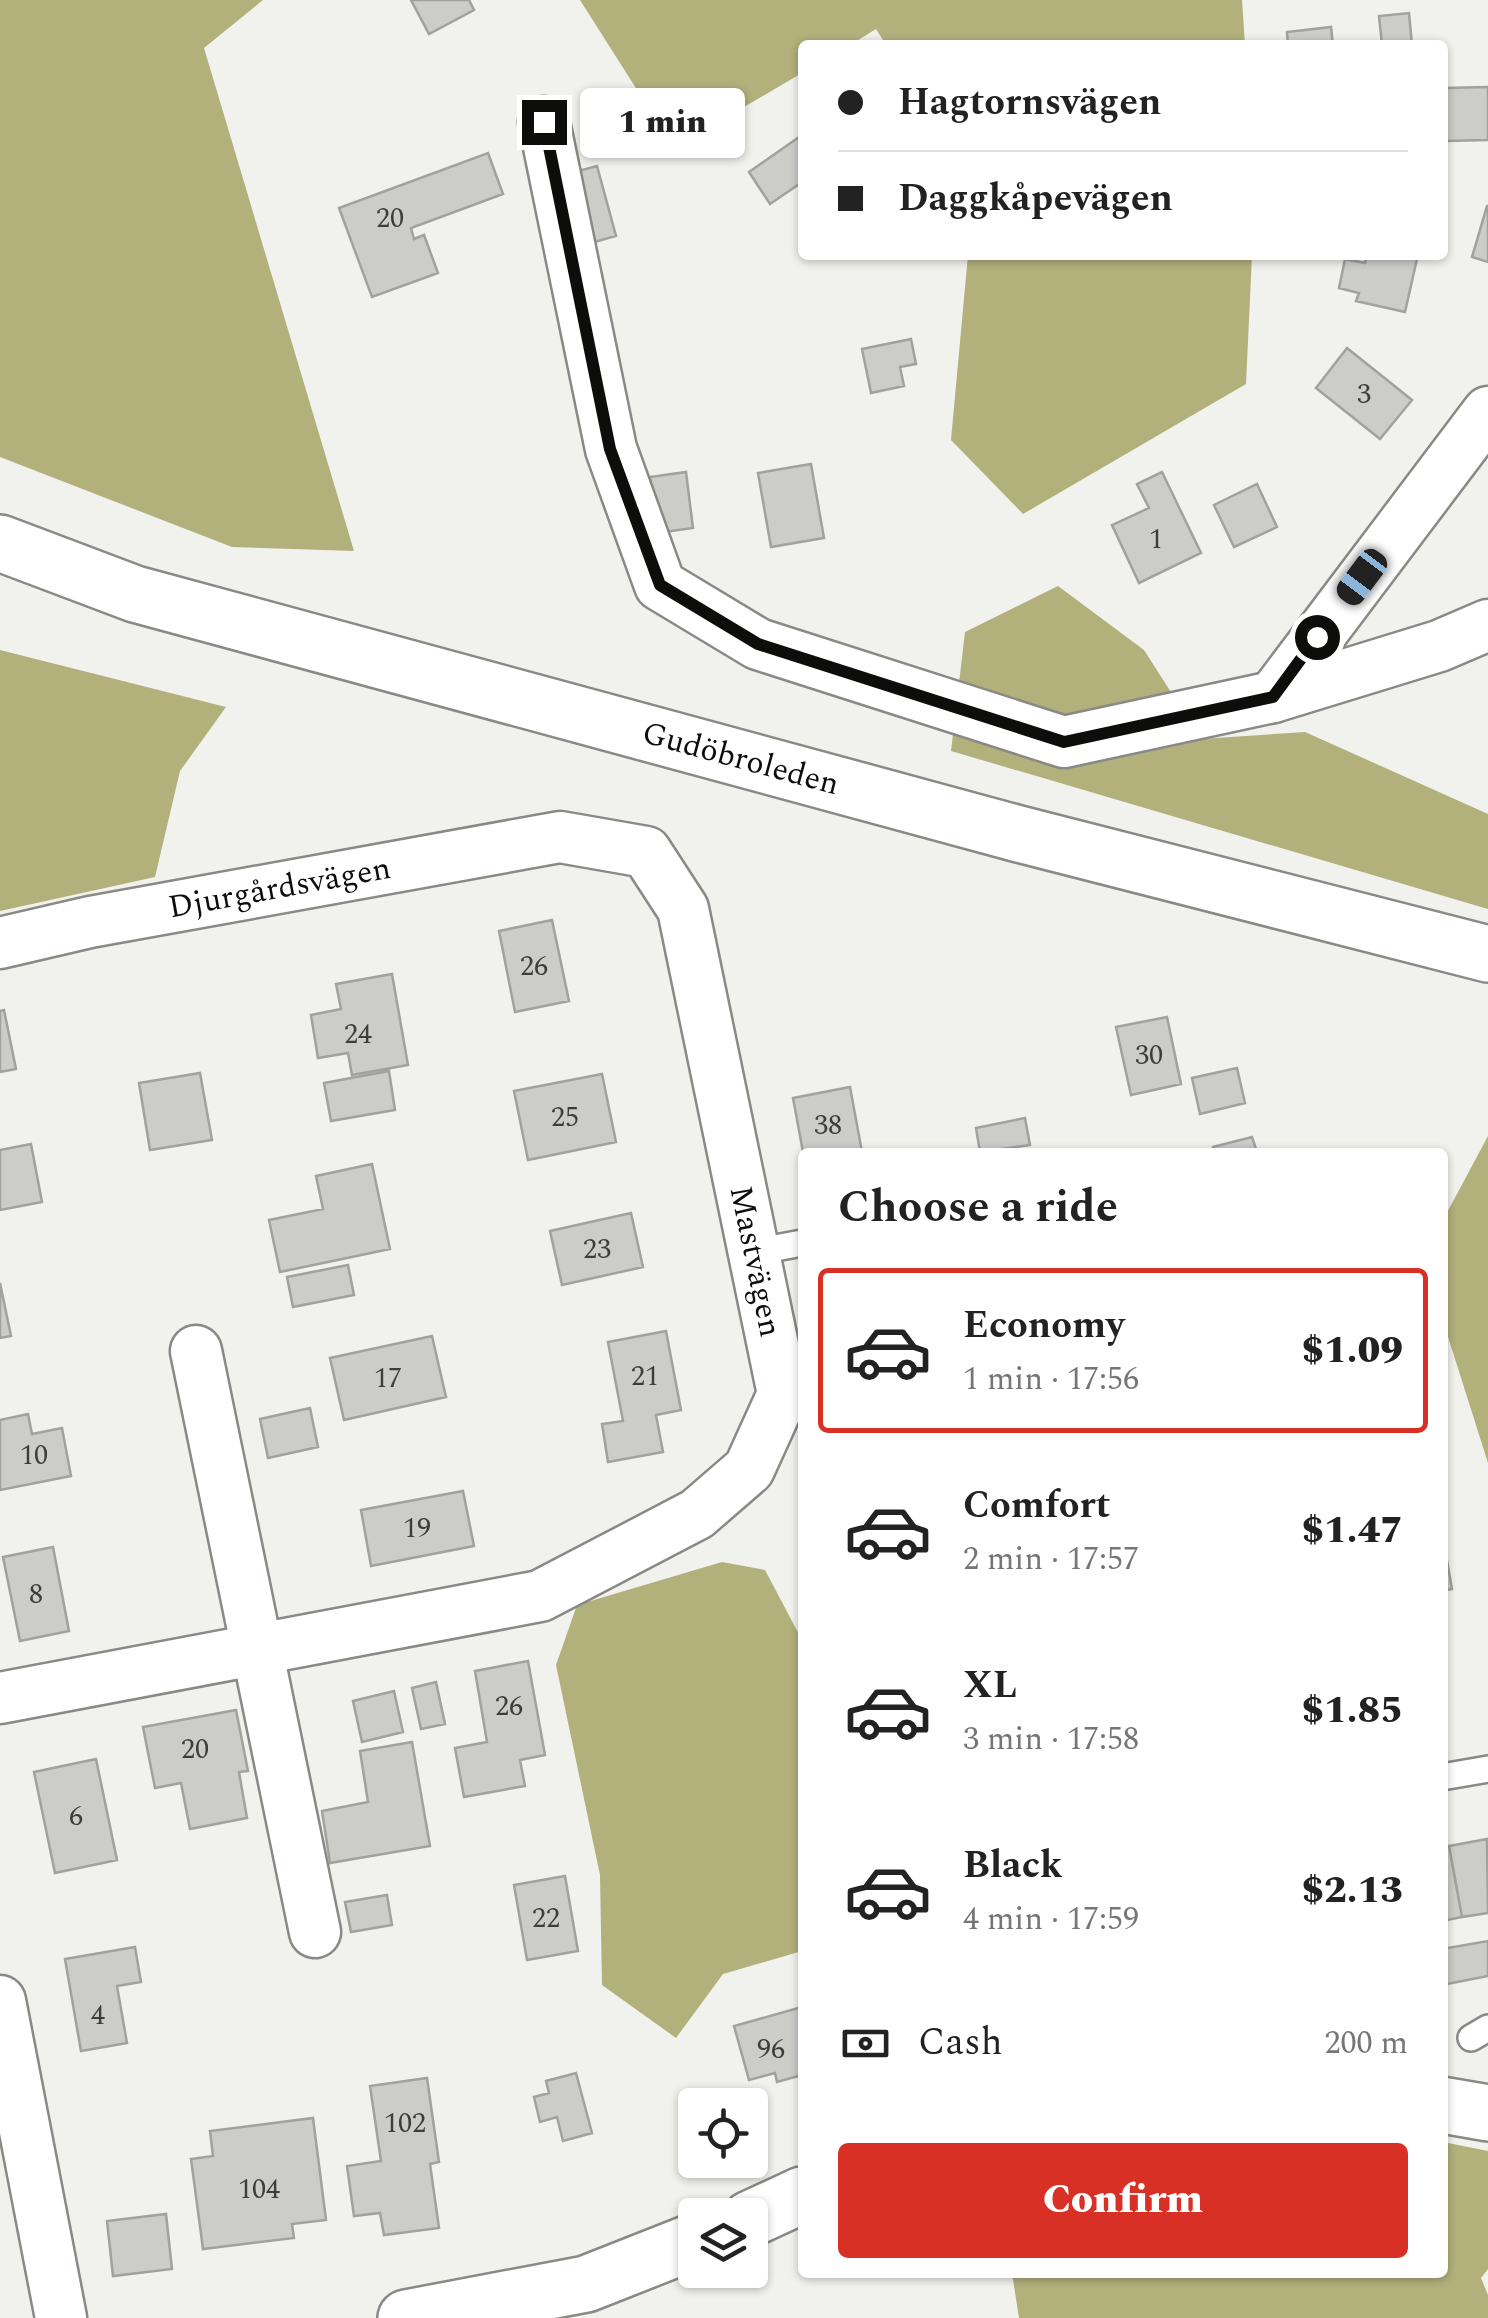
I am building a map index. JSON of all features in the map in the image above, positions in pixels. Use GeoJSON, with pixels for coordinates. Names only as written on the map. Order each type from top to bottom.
{"type":"FeatureCollection","features":[{"type":"Feature","properties":{"kind":"main road","name":"Gudöbroleden"},"geometry":{"type":"LineString","coordinates":[[0,543],[136,594],[1020,834],[1488,954]]}},
{"type":"Feature","properties":{"kind":"main road"},"geometry":{"type":"LineString","coordinates":[[1448,2106],[1488,2113]]}},
{"type":"Feature","properties":{"kind":"main road"},"geometry":{"type":"LineString","coordinates":[[768,2211],[798,2197]]}},
{"type":"Feature","properties":{"kind":"main road"},"geometry":{"type":"LineString","coordinates":[[426,2316],[586,2284],[678,2249]]}},
{"type":"Feature","properties":{"kind":"street"},"geometry":{"type":"LineString","coordinates":[[544,122],[610,449],[660,585],[758,644],[1064,742],[1273,697],[1439,646],[1488,625]]}},
{"type":"Feature","properties":{"kind":"street"},"geometry":{"type":"LineString","coordinates":[[1273,697],[1488,412]]}},
{"type":"Feature","properties":{"kind":"street","name":"Djurgårdsvägen"},"geometry":{"type":"LineString","coordinates":[[0,944],[90,922],[560,838]]}},
{"type":"Feature","properties":{"kind":"street","name":"Mastvägen"},"geometry":{"type":"LineString","coordinates":[[0,1698],[540,1596],[697,1514],[750,1469],[783,1394],[683,909],[646,852],[560,838]]}},
{"type":"Feature","properties":{"kind":"street"},"geometry":{"type":"LineString","coordinates":[[196,1351],[315,1932]]}},
{"type":"Feature","properties":{"kind":"street"},"geometry":{"type":"LineString","coordinates":[[0,2001],[61,2318]]}},
{"type":"Feature","properties":{"kind":"lane"},"geometry":{"type":"LineString","coordinates":[[754,1252],[798,1244]]}},
{"type":"Feature","properties":{"kind":"lane"},"geometry":{"type":"LineString","coordinates":[[1448,1777],[1488,1769]]}},
{"type":"Feature","properties":{"kind":"shaded area"},"geometry":{"type":"Polygon","coordinates":[[[0,0],[263,0],[204,48],[354,551],[232,547],[0,457],[0,0]]]}},
{"type":"Feature","properties":{"kind":"shaded area"},"geometry":{"type":"Polygon","coordinates":[[[580,0],[1242,0],[1245,40],[883,40],[876,29],[858,40],[798,40],[798,75],[674,148],[580,0]]]}},
{"type":"Feature","properties":{"kind":"shaded area"},"geometry":{"type":"Polygon","coordinates":[[[968,260],[1252,260],[1246,384],[1023,514],[951,440],[968,260]]]}},
{"type":"Feature","properties":{"kind":"shaded area"},"geometry":{"type":"Polygon","coordinates":[[[1058,586],[1144,650],[1201,739],[1305,732],[1488,814],[1488,909],[951,751],[965,632],[1058,586]]]}},
{"type":"Feature","properties":{"kind":"shaded area"},"geometry":{"type":"Polygon","coordinates":[[[0,650],[226,707],[180,771],[155,877],[0,911],[0,650]]]}},
{"type":"Feature","properties":{"kind":"shaded area"},"geometry":{"type":"Polygon","coordinates":[[[1488,1136],[1488,1463],[1448,1337],[1448,1211],[1488,1136]]]}},
{"type":"Feature","properties":{"kind":"shaded area"},"geometry":{"type":"Polygon","coordinates":[[[722,1562],[765,1570],[798,1632],[798,1952],[723,1974],[676,2038],[602,1985],[600,1875],[556,1665],[577,1605],[722,1562]]]}},
{"type":"Feature","properties":{"kind":"shaded area"},"geometry":{"type":"Polygon","coordinates":[[[1448,2143],[1488,2151],[1488,2269],[1481,2278],[1488,2295],[1488,2318],[1019,2318],[1013,2278],[1448,2278],[1448,2143]]]}},
{"type":"Feature","properties":{"kind":"building"},"geometry":{"type":"Polygon","coordinates":[[[411,0],[469,0],[474,10],[429,34],[411,0]]]}},
{"type":"Feature","properties":{"kind":"building"},"geometry":{"type":"Polygon","coordinates":[[[1409,13],[1412,40],[1381,40],[1379,16],[1409,13]]]}},
{"type":"Feature","properties":{"kind":"building"},"geometry":{"type":"Polygon","coordinates":[[[1331,27],[1332,40],[1288,40],[1287,32],[1331,27]]]}},
{"type":"Feature","properties":{"kind":"building"},"geometry":{"type":"Polygon","coordinates":[[[1488,87],[1488,140],[1448,141],[1448,88],[1488,87]]]}},
{"type":"Feature","properties":{"kind":"building"},"geometry":{"type":"Polygon","coordinates":[[[798,138],[798,185],[770,204],[749,172],[798,138]]]}},
{"type":"Feature","properties":{"kind":"building"},"geometry":{"type":"Polygon","coordinates":[[[488,153],[503,194],[411,228],[414,239],[424,235],[438,273],[372,297],[339,208],[488,153]]]}},
{"type":"Feature","properties":{"kind":"building"},"geometry":{"type":"Polygon","coordinates":[[[597,166],[616,236],[591,243],[571,173],[597,166]]]}},
{"type":"Feature","properties":{"kind":"building"},"geometry":{"type":"Polygon","coordinates":[[[1488,206],[1488,262],[1472,257],[1488,206]]]}},
{"type":"Feature","properties":{"kind":"building"},"geometry":{"type":"Polygon","coordinates":[[[1345,260],[1417,260],[1405,312],[1356,301],[1359,293],[1339,288],[1345,260]]]}},
{"type":"Feature","properties":{"kind":"building"},"geometry":{"type":"Polygon","coordinates":[[[911,339],[916,364],[900,367],[904,386],[871,393],[862,349],[911,339]]]}},
{"type":"Feature","properties":{"kind":"building"},"geometry":{"type":"Polygon","coordinates":[[[1347,348],[1412,400],[1380,439],[1316,388],[1347,348]]]}},
{"type":"Feature","properties":{"kind":"building"},"geometry":{"type":"Polygon","coordinates":[[[811,464],[824,538],[771,547],[758,473],[811,464]]]}},
{"type":"Feature","properties":{"kind":"building"},"geometry":{"type":"Polygon","coordinates":[[[686,472],[693,528],[657,533],[650,477],[686,472]]]}},
{"type":"Feature","properties":{"kind":"building"},"geometry":{"type":"Polygon","coordinates":[[[1162,472],[1201,553],[1139,583],[1112,525],[1149,508],[1137,484],[1162,472]]]}},
{"type":"Feature","properties":{"kind":"building"},"geometry":{"type":"Polygon","coordinates":[[[1257,484],[1277,527],[1234,547],[1214,505],[1257,484]]]}},
{"type":"Feature","properties":{"kind":"building"},"geometry":{"type":"Polygon","coordinates":[[[552,920],[569,1001],[515,1012],[499,931],[552,920]]]}},
{"type":"Feature","properties":{"kind":"building"},"geometry":{"type":"Polygon","coordinates":[[[392,974],[408,1065],[352,1075],[348,1053],[318,1058],[311,1015],[341,1009],[336,984],[392,974]]]}},
{"type":"Feature","properties":{"kind":"building"},"geometry":{"type":"Polygon","coordinates":[[[4,1010],[16,1069],[0,1072],[0,1011],[4,1010]]]}},
{"type":"Feature","properties":{"kind":"building"},"geometry":{"type":"Polygon","coordinates":[[[1167,1017],[1181,1084],[1131,1095],[1116,1027],[1167,1017]]]}},
{"type":"Feature","properties":{"kind":"building"},"geometry":{"type":"Polygon","coordinates":[[[1237,1068],[1245,1103],[1200,1114],[1192,1078],[1237,1068]]]}},
{"type":"Feature","properties":{"kind":"building"},"geometry":{"type":"Polygon","coordinates":[[[389,1071],[395,1110],[331,1121],[324,1083],[389,1071]]]}},
{"type":"Feature","properties":{"kind":"building"},"geometry":{"type":"Polygon","coordinates":[[[200,1073],[212,1140],[150,1150],[139,1083],[200,1073]]]}},
{"type":"Feature","properties":{"kind":"building"},"geometry":{"type":"Polygon","coordinates":[[[602,1074],[616,1142],[528,1160],[514,1091],[602,1074]]]}},
{"type":"Feature","properties":{"kind":"building"},"geometry":{"type":"Polygon","coordinates":[[[850,1087],[861,1148],[802,1148],[793,1098],[850,1087]]]}},
{"type":"Feature","properties":{"kind":"building"},"geometry":{"type":"Polygon","coordinates":[[[1025,1118],[1030,1145],[979,1148],[976,1128],[1025,1118]]]}},
{"type":"Feature","properties":{"kind":"building"},"geometry":{"type":"Polygon","coordinates":[[[1252,1137],[1256,1148],[1213,1148],[1252,1137]]]}},
{"type":"Feature","properties":{"kind":"building"},"geometry":{"type":"Polygon","coordinates":[[[31,1144],[42,1202],[0,1210],[0,1150],[31,1144]]]}},
{"type":"Feature","properties":{"kind":"building"},"geometry":{"type":"Polygon","coordinates":[[[372,1164],[390,1249],[280,1272],[269,1220],[323,1209],[316,1176],[372,1164]]]}},
{"type":"Feature","properties":{"kind":"building"},"geometry":{"type":"Polygon","coordinates":[[[631,1213],[643,1267],[562,1285],[550,1231],[631,1213]]]}},
{"type":"Feature","properties":{"kind":"building"},"geometry":{"type":"Polygon","coordinates":[[[348,1265],[354,1295],[293,1307],[287,1277],[348,1265]]]}},
{"type":"Feature","properties":{"kind":"building"},"geometry":{"type":"Polygon","coordinates":[[[0,1283],[11,1336],[0,1338],[0,1283]]]}},
{"type":"Feature","properties":{"kind":"building"},"geometry":{"type":"Polygon","coordinates":[[[666,1331],[681,1410],[656,1415],[663,1452],[608,1462],[602,1424],[623,1421],[608,1342],[666,1331]]]}},
{"type":"Feature","properties":{"kind":"building"},"geometry":{"type":"Polygon","coordinates":[[[432,1336],[446,1397],[344,1420],[330,1358],[432,1336]]]}},
{"type":"Feature","properties":{"kind":"building"},"geometry":{"type":"Polygon","coordinates":[[[310,1408],[318,1447],[268,1458],[260,1419],[310,1408]]]}},
{"type":"Feature","properties":{"kind":"building"},"geometry":{"type":"Polygon","coordinates":[[[28,1414],[32,1434],[62,1428],[71,1476],[0,1490],[0,1420],[28,1414]]]}},
{"type":"Feature","properties":{"kind":"building"},"geometry":{"type":"Polygon","coordinates":[[[463,1491],[474,1546],[371,1566],[361,1510],[463,1491]]]}},
{"type":"Feature","properties":{"kind":"building"},"geometry":{"type":"Polygon","coordinates":[[[53,1547],[69,1631],[20,1641],[3,1557],[53,1547]]]}},
{"type":"Feature","properties":{"kind":"building"},"geometry":{"type":"Polygon","coordinates":[[[528,1661],[545,1755],[520,1760],[525,1786],[464,1797],[455,1748],[487,1742],[475,1671],[528,1661]]]}},
{"type":"Feature","properties":{"kind":"building"},"geometry":{"type":"Polygon","coordinates":[[[436,1682],[445,1724],[421,1729],[412,1688],[436,1682]]]}},
{"type":"Feature","properties":{"kind":"building"},"geometry":{"type":"Polygon","coordinates":[[[394,1691],[403,1732],[362,1742],[353,1701],[394,1691]]]}},
{"type":"Feature","properties":{"kind":"building"},"geometry":{"type":"Polygon","coordinates":[[[236,1710],[248,1771],[239,1772],[247,1818],[190,1829],[181,1783],[155,1788],[143,1727],[236,1710]]]}},
{"type":"Feature","properties":{"kind":"building"},"geometry":{"type":"Polygon","coordinates":[[[412,1742],[430,1846],[330,1863],[322,1811],[368,1802],[360,1751],[412,1742]]]}},
{"type":"Feature","properties":{"kind":"building"},"geometry":{"type":"Polygon","coordinates":[[[96,1759],[117,1860],[55,1873],[34,1772],[96,1759]]]}},
{"type":"Feature","properties":{"kind":"building"},"geometry":{"type":"Polygon","coordinates":[[[1487,1839],[1488,1913],[1462,1917],[1449,1846],[1487,1839]]]}},
{"type":"Feature","properties":{"kind":"building"},"geometry":{"type":"Polygon","coordinates":[[[1448,1846],[1462,1917],[1448,1920],[1448,1846]]]}},
{"type":"Feature","properties":{"kind":"building"},"geometry":{"type":"Polygon","coordinates":[[[565,1876],[578,1951],[527,1960],[514,1885],[565,1876]]]}},
{"type":"Feature","properties":{"kind":"building"},"geometry":{"type":"Polygon","coordinates":[[[387,1895],[392,1925],[351,1932],[345,1902],[387,1895]]]}},
{"type":"Feature","properties":{"kind":"building"},"geometry":{"type":"Polygon","coordinates":[[[1488,1941],[1488,1976],[1448,1984],[1448,1948],[1488,1941]]]}},
{"type":"Feature","properties":{"kind":"building"},"geometry":{"type":"Polygon","coordinates":[[[135,1947],[141,1982],[117,1986],[127,2043],[81,2051],[65,1959],[135,1947]]]}},
{"type":"Feature","properties":{"kind":"building"},"geometry":{"type":"Polygon","coordinates":[[[798,2008],[798,2076],[777,2082],[775,2073],[749,2080],[734,2026],[798,2008]]]}},
{"type":"Feature","properties":{"kind":"building"},"geometry":{"type":"Polygon","coordinates":[[[576,2073],[592,2133],[563,2141],[557,2117],[540,2122],[534,2097],[549,2093],[546,2081],[576,2073]]]}},
{"type":"Feature","properties":{"kind":"building"},"geometry":{"type":"Polygon","coordinates":[[[427,2078],[439,2162],[430,2164],[439,2228],[384,2235],[380,2213],[354,2216],[347,2166],[381,2161],[370,2086],[427,2078]]]}},
{"type":"Feature","properties":{"kind":"building"},"geometry":{"type":"Polygon","coordinates":[[[313,2118],[326,2220],[292,2224],[294,2238],[203,2249],[191,2159],[213,2156],[210,2131],[313,2118]]]}},
{"type":"Feature","properties":{"kind":"building"},"geometry":{"type":"Polygon","coordinates":[[[166,2214],[172,2269],[113,2276],[107,2221],[166,2214]]]}},
{"type":"Feature","properties":{"kind":"route"},"geometry":{"type":"LineString","coordinates":[[544,122],[610,449],[660,585],[758,644],[1064,742],[1273,697],[1317,637]]}}]}
